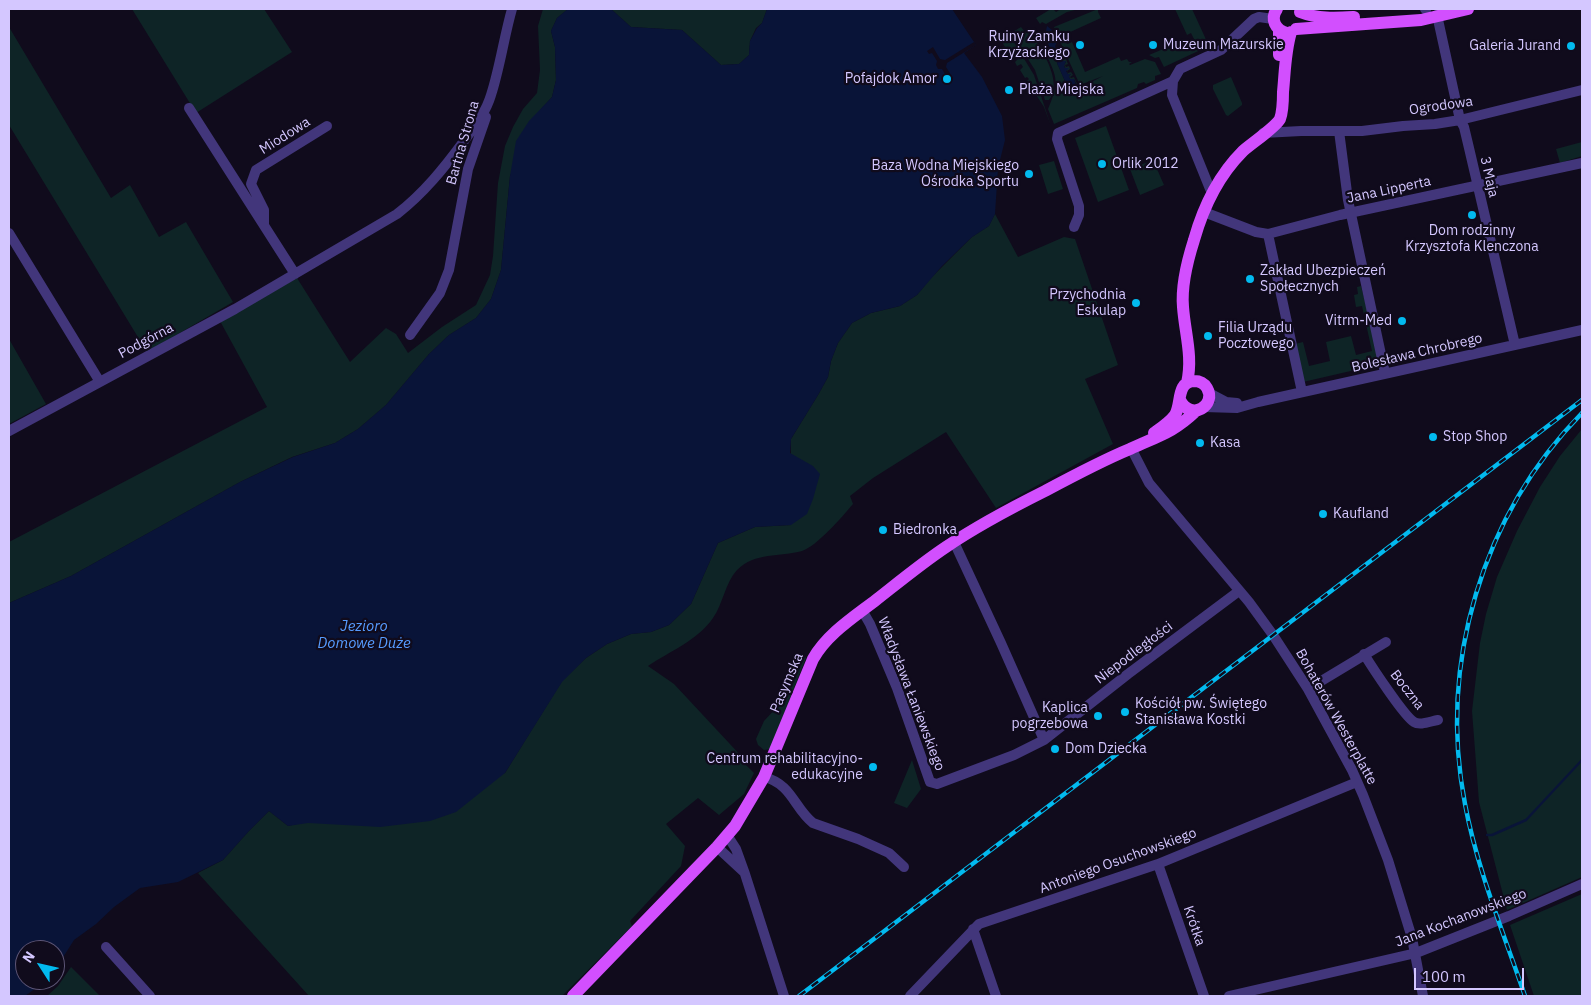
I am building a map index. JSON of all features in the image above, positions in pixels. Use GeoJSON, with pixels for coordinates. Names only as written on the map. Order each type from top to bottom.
{"type":"FeatureCollection","features":[{"type":"Feature","properties":{"kind":"main road"},"geometry":{"type":"LineString","coordinates":[[1299,10],[1310,16],[1326,18],[1468,9]]}},
{"type":"Feature","properties":{"kind":"main road"},"geometry":{"type":"LineString","coordinates":[[1280,20],[1301,21],[1299,10]]}},
{"type":"Feature","properties":{"kind":"main road"},"geometry":{"type":"LineString","coordinates":[[1280,20],[1427,13]]}},
{"type":"Feature","properties":{"kind":"main road"},"geometry":{"type":"LineString","coordinates":[[1187,383],[1190,368],[1183,306],[1185,277],[1194,240],[1214,191],[1234,161],[1280,119],[1287,45],[1280,20]]}},
{"type":"Feature","properties":{"kind":"main road"},"geometry":{"type":"LineString","coordinates":[[1264,133],[1276,109],[1280,20]]}},
{"type":"Feature","properties":{"kind":"main road"},"geometry":{"type":"LineString","coordinates":[[1185,323],[1210,397],[1200,409],[1187,409],[1180,400],[1182,388],[1187,383],[1193,381],[1206,388]]}},
{"type":"Feature","properties":{"kind":"main road","name":"Pasymska"},"geometry":{"type":"LineString","coordinates":[[1131,448],[1173,418],[1180,400]]}},
{"type":"Feature","properties":{"kind":"main road","name":"Pasymska"},"geometry":{"type":"LineString","coordinates":[[573,996],[728,835],[764,777],[808,668],[831,636],[862,610],[954,542],[1023,502],[1131,448],[1180,426],[1200,409]]}},
{"type":"Feature","properties":{"kind":"street","name":"Bartna Strona"},"geometry":{"type":"LineString","coordinates":[[410,335],[440,293],[449,270],[468,168],[488,112],[485,110],[492,94],[512,9]]}},
{"type":"Feature","properties":{"kind":"street","name":"3 Maja"},"geometry":{"type":"LineString","coordinates":[[1427,13],[1460,120],[1464,127],[1515,345]]}},
{"type":"Feature","properties":{"kind":"street"},"geometry":{"type":"LineString","coordinates":[[1214,191],[1210,189],[1172,95],[1173,81],[1180,69],[1221,50],[1254,18],[1280,20]]}},
{"type":"Feature","properties":{"kind":"street"},"geometry":{"type":"LineString","coordinates":[[1074,227],[1079,215],[1079,206],[1057,139],[1058,133],[1173,81]]}},
{"type":"Feature","properties":{"kind":"street","name":"Ogrodowa"},"geometry":{"type":"LineString","coordinates":[[1264,133],[1362,131],[1460,120],[1582,90]]}},
{"type":"Feature","properties":{"kind":"street"},"geometry":{"type":"LineString","coordinates":[[189,108],[296,274]]}},
{"type":"Feature","properties":{"kind":"street","name":"Podgórna"},"geometry":{"type":"LineString","coordinates":[[9,431],[296,274],[396,214],[411,203],[448,162],[485,110]]}},
{"type":"Feature","properties":{"kind":"street","name":"Ogrodowa"},"geometry":{"type":"LineString","coordinates":[[1280,119],[1286,125],[1301,131]]}},
{"type":"Feature","properties":{"kind":"street","name":"Miodowa"},"geometry":{"type":"LineString","coordinates":[[264,225],[264,210],[251,184],[256,170],[327,126]]}},
{"type":"Feature","properties":{"kind":"street"},"geometry":{"type":"LineString","coordinates":[[1339,131],[1351,213],[1385,373]]}},
{"type":"Feature","properties":{"kind":"street","name":"Jana Lipperta"},"geometry":{"type":"LineString","coordinates":[[1204,212],[1256,232],[1268,234],[1351,213],[1582,163]]}},
{"type":"Feature","properties":{"kind":"street"},"geometry":{"type":"LineString","coordinates":[[9,233],[100,382]]}},
{"type":"Feature","properties":{"kind":"street"},"geometry":{"type":"LineString","coordinates":[[1268,234],[1302,392]]}},
{"type":"Feature","properties":{"kind":"street","name":"Bolesława Chrobrego"},"geometry":{"type":"LineString","coordinates":[[1200,409],[1237,408],[1385,373],[1582,330]]}},
{"type":"Feature","properties":{"kind":"street","name":"Bolesława Chrobrego"},"geometry":{"type":"LineString","coordinates":[[1206,388],[1214,397],[1226,402],[1258,402]]}},
{"type":"Feature","properties":{"kind":"street","name":"Bohaterów Westerplatte"},"geometry":{"type":"LineString","coordinates":[[1131,448],[1149,482],[1273,635],[1308,689],[1357,782],[1388,860],[1416,953],[1424,996]]}},
{"type":"Feature","properties":{"kind":"street"},"geometry":{"type":"LineString","coordinates":[[954,542],[1044,740]]}},
{"type":"Feature","properties":{"kind":"street","name":"Niepodległości"},"geometry":{"type":"LineString","coordinates":[[937,784],[1014,755],[1044,740],[1239,591]]}},
{"type":"Feature","properties":{"kind":"street","name":"Władysława Łaniewskiego"},"geometry":{"type":"LineString","coordinates":[[862,610],[870,624],[897,688],[930,782],[937,784]]}},
{"type":"Feature","properties":{"kind":"street"},"geometry":{"type":"LineString","coordinates":[[1308,689],[1386,642]]}},
{"type":"Feature","properties":{"kind":"street","name":"Boczna"},"geometry":{"type":"LineString","coordinates":[[1364,654],[1397,702],[1412,720],[1420,724],[1438,720]]}},
{"type":"Feature","properties":{"kind":"street"},"geometry":{"type":"LineString","coordinates":[[764,777],[775,780],[780,784],[813,823],[858,839],[889,853],[904,867]]}},
{"type":"Feature","properties":{"kind":"street","name":"Antoniego Osuchowskiego"},"geometry":{"type":"LineString","coordinates":[[910,996],[978,924],[1158,864],[1357,782]]}},
{"type":"Feature","properties":{"kind":"street"},"geometry":{"type":"LineString","coordinates":[[728,835],[736,849],[745,874],[784,996]]}},
{"type":"Feature","properties":{"kind":"street"},"geometry":{"type":"LineString","coordinates":[[717,847],[745,874]]}},
{"type":"Feature","properties":{"kind":"street","name":"Krótka"},"geometry":{"type":"LineString","coordinates":[[1158,864],[1204,996]]}},
{"type":"Feature","properties":{"kind":"street","name":"Jana Kochanowskiego"},"geometry":{"type":"LineString","coordinates":[[1229,996],[1416,953],[1509,916],[1582,884]]}},
{"type":"Feature","properties":{"kind":"street"},"geometry":{"type":"LineString","coordinates":[[973,930],[996,996]]}},
{"type":"Feature","properties":{"kind":"street"},"geometry":{"type":"LineString","coordinates":[[106,947],[150,996]]}},
{"type":"Feature","properties":{"kind":"green space"},"geometry":{"type":"Polygon","coordinates":[[[132,9],[264,9],[292,52],[196,113],[132,9]]]}},
{"type":"Feature","properties":{"kind":"green space"},"geometry":{"type":"Polygon","coordinates":[[[543,9],[568,9],[557,18],[551,31],[555,47],[556,80],[552,97],[541,109],[510,176],[501,270],[491,299],[476,318],[449,335],[429,354],[386,405],[358,429],[335,443],[292,457],[240,482],[71,576],[9,603],[9,542],[267,407],[220,321],[297,278],[350,362],[386,328],[396,334],[408,353],[442,327],[476,305],[490,275],[498,183],[505,146],[523,109],[537,93],[540,70],[538,26],[543,9]]]}},
{"type":"Feature","properties":{"kind":"green space"},"geometry":{"type":"Polygon","coordinates":[[[611,9],[767,9],[762,23],[756,28],[750,41],[749,55],[739,64],[721,65],[682,30],[631,27],[611,9]]]}},
{"type":"Feature","properties":{"kind":"green space"},"geometry":{"type":"Polygon","coordinates":[[[1051,9],[1056,12],[1061,9],[1079,9],[1067,12],[1046,24],[1042,22],[1040,24],[1036,18],[1051,9]]]}},
{"type":"Feature","properties":{"kind":"green space"},"geometry":{"type":"Polygon","coordinates":[[[1098,9],[1101,18],[1068,33],[1069,37],[1065,39],[1067,44],[1072,42],[1085,72],[1119,57],[1121,61],[1127,59],[1129,62],[1132,62],[1130,65],[1145,59],[1155,62],[1161,74],[1155,76],[1155,80],[1146,84],[1144,82],[1138,84],[1137,88],[1054,124],[1048,109],[1054,93],[1056,80],[1045,52],[1050,49],[1055,51],[1059,60],[1057,63],[1068,88],[1067,95],[1072,96],[1075,90],[1076,94],[1083,94],[1084,86],[1103,76],[1080,85],[1064,50],[1067,49],[1066,47],[1063,48],[1054,27],[1098,9]]]}},
{"type":"Feature","properties":{"kind":"green space"},"geometry":{"type":"Polygon","coordinates":[[[1175,9],[1192,9],[1209,46],[1164,67],[1159,57],[1155,58],[1149,55],[1168,47],[1169,49],[1180,45],[1184,40],[1187,45],[1195,41],[1191,33],[1187,35],[1175,9]]]}},
{"type":"Feature","properties":{"kind":"green space"},"geometry":{"type":"Polygon","coordinates":[[[9,27],[111,198],[130,185],[159,237],[186,222],[233,302],[147,352],[9,125],[9,27]]]}},
{"type":"Feature","properties":{"kind":"green space"},"geometry":{"type":"Polygon","coordinates":[[[1021,27],[1025,32],[1029,30],[1049,64],[1054,83],[1053,92],[1049,100],[1045,100],[1035,70],[1011,33],[1021,27]]]}},
{"type":"Feature","properties":{"kind":"green space"},"geometry":{"type":"Polygon","coordinates":[[[1009,34],[1034,75],[1051,126],[1044,107],[1027,81],[1029,79],[1025,78],[1020,70],[1023,67],[1021,64],[1017,66],[1015,62],[1018,59],[1015,55],[1012,57],[1009,53],[1013,51],[1010,47],[1006,49],[1001,40],[1009,34]]]}},
{"type":"Feature","properties":{"kind":"green space"},"geometry":{"type":"Polygon","coordinates":[[[1061,48],[1060,51],[1065,57],[1062,60],[1066,59],[1068,64],[1065,65],[1066,67],[1069,66],[1070,69],[1067,71],[1068,73],[1071,72],[1073,75],[1070,77],[1074,77],[1078,86],[1075,90],[1077,85],[1074,79],[1070,80],[1069,76],[1071,74],[1068,74],[1064,65],[1066,62],[1062,61],[1057,49],[1061,48]]]}},
{"type":"Feature","properties":{"kind":"green space"},"geometry":{"type":"Polygon","coordinates":[[[1231,77],[1242,105],[1228,116],[1213,89],[1213,85],[1231,77]]]}},
{"type":"Feature","properties":{"kind":"green space","name":"Orlik 2012"},"geometry":{"type":"Polygon","coordinates":[[[1106,126],[1129,190],[1098,202],[1075,138],[1106,126]]]}},
{"type":"Feature","properties":{"kind":"green space"},"geometry":{"type":"Polygon","coordinates":[[[1582,142],[1582,156],[1560,163],[1556,149],[1582,142]]]}},
{"type":"Feature","properties":{"kind":"green space"},"geometry":{"type":"Polygon","coordinates":[[[1153,160],[1164,185],[1140,195],[1130,169],[1153,160]]]}},
{"type":"Feature","properties":{"kind":"green space"},"geometry":{"type":"Polygon","coordinates":[[[1054,161],[1063,189],[1048,194],[1039,165],[1054,161]]]}},
{"type":"Feature","properties":{"kind":"green space"},"geometry":{"type":"Polygon","coordinates":[[[995,214],[1018,257],[1064,237],[1075,239],[1118,365],[1085,379],[1113,444],[996,508],[946,432],[873,478],[850,496],[853,504],[829,531],[808,548],[794,553],[752,560],[737,570],[713,618],[707,626],[683,645],[648,666],[674,684],[743,758],[741,760],[754,773],[744,794],[719,815],[698,798],[666,824],[685,846],[681,866],[630,921],[632,926],[562,996],[309,996],[198,873],[223,860],[269,811],[288,826],[505,773],[562,681],[586,658],[607,644],[631,634],[651,632],[669,625],[691,604],[718,543],[755,527],[791,525],[791,439],[828,377],[831,361],[838,343],[852,323],[871,313],[900,306],[917,295],[932,277],[972,237],[989,226],[995,214]]]}},
{"type":"Feature","properties":{"kind":"green space"},"geometry":{"type":"Polygon","coordinates":[[[1361,286],[1381,364],[1303,382],[1295,344],[1303,342],[1309,366],[1330,361],[1326,342],[1351,336],[1356,355],[1372,351],[1362,306],[1356,307],[1354,295],[1358,294],[1357,287],[1361,286]]]}},
{"type":"Feature","properties":{"kind":"green space"},"geometry":{"type":"Polygon","coordinates":[[[9,339],[46,404],[9,424],[9,339]]]}},
{"type":"Feature","properties":{"kind":"green space"},"geometry":{"type":"Polygon","coordinates":[[[1582,429],[1582,877],[1507,910],[1479,802],[1472,711],[1480,643],[1497,577],[1517,531],[1540,487],[1560,456],[1582,429]]]}},
{"type":"Feature","properties":{"kind":"green space"},"geometry":{"type":"Polygon","coordinates":[[[800,656],[805,656],[806,658],[770,749],[764,750],[758,745],[756,739],[764,721],[778,706],[800,656]]]}},
{"type":"Feature","properties":{"kind":"green space"},"geometry":{"type":"Polygon","coordinates":[[[912,760],[921,789],[907,808],[894,803],[912,760]]]}},
{"type":"Feature","properties":{"kind":"green space"},"geometry":{"type":"Polygon","coordinates":[[[1582,894],[1582,996],[1534,996],[1510,925],[1582,894]]]}},
{"type":"Feature","properties":{"kind":"green space"},"geometry":{"type":"Polygon","coordinates":[[[71,967],[100,996],[47,996],[54,990],[65,990],[65,976],[71,967]]]}},
{"type":"Feature","properties":{"kind":"water","name":"Jezioro Domowe Duże"},"geometry":{"type":"Polygon","coordinates":[[[568,9],[611,9],[631,27],[682,30],[721,65],[739,64],[749,55],[750,41],[762,23],[767,9],[952,9],[976,45],[964,53],[982,77],[1002,116],[1005,140],[998,168],[995,214],[989,226],[972,237],[942,266],[917,295],[900,306],[871,313],[852,323],[838,343],[831,361],[828,377],[791,439],[790,453],[813,466],[820,474],[807,514],[791,525],[755,527],[718,543],[691,604],[669,625],[651,632],[631,634],[607,644],[586,658],[562,682],[505,773],[456,812],[430,821],[380,827],[308,823],[288,826],[269,811],[223,860],[178,882],[140,888],[74,940],[65,954],[65,940],[15,940],[15,990],[33,990],[25,996],[9,996],[9,603],[71,576],[240,482],[293,457],[335,443],[358,429],[386,405],[429,354],[449,335],[476,318],[491,299],[501,270],[510,176],[516,141],[529,121],[552,97],[556,80],[555,47],[551,31],[557,18],[568,9]]]}},
{"type":"Feature","properties":{"kind":"water"},"geometry":{"type":"Polygon","coordinates":[[[1047,26],[1052,30],[1051,36],[1054,35],[1055,37],[1053,42],[1057,42],[1055,46],[1062,61],[1066,61],[1064,66],[1069,68],[1066,71],[1068,74],[1071,74],[1069,76],[1070,79],[1074,79],[1076,85],[1071,94],[1068,94],[1068,88],[1057,63],[1056,51],[1051,51],[1045,36],[1047,26]]]}},
{"type":"Feature","properties":{"kind":"pier"},"geometry":{"type":"Polygon","coordinates":[[[974,42],[976,45],[947,63],[946,67],[953,78],[946,83],[944,78],[946,76],[942,69],[938,69],[937,61],[932,53],[929,54],[927,51],[933,47],[940,59],[945,60],[974,42]]]}},
{"type":"Feature","properties":{"kind":"waterway"},"geometry":{"type":"LineString","coordinates":[[1487,835],[1492,835],[1526,820],[1582,760]]}},
{"type":"Feature","properties":{"kind":"railway"},"geometry":{"type":"LineString","coordinates":[[799,996],[1582,400]]}},
{"type":"Feature","properties":{"kind":"railway"},"geometry":{"type":"LineString","coordinates":[[1525,996],[1476,853],[1470,828],[1458,751],[1458,698],[1464,646],[1476,594],[1494,545],[1518,497],[1547,453],[1582,413]]}},
{"type":"Feature","properties":{"kind":"place","name":"Ruiny Zamku Krzyżackiego"},"geometry":{"type":"Point","coordinates":[1080,45]}},
{"type":"Feature","properties":{"kind":"place","name":"Muzeum Mazurskie"},"geometry":{"type":"Point","coordinates":[1153,45]}},
{"type":"Feature","properties":{"kind":"place","name":"Galeria Jurand"},"geometry":{"type":"Point","coordinates":[1571,46]}},
{"type":"Feature","properties":{"kind":"place","name":"Pofajdok Amor"},"geometry":{"type":"Point","coordinates":[947,79]}},
{"type":"Feature","properties":{"kind":"place","name":"Plaża Miejska"},"geometry":{"type":"Point","coordinates":[1009,90]}},
{"type":"Feature","properties":{"kind":"place","name":"Orlik 2012"},"geometry":{"type":"Point","coordinates":[1102,164]}},
{"type":"Feature","properties":{"kind":"place","name":"Baza Wodna Miejskiego Ośrodka Sportu"},"geometry":{"type":"Point","coordinates":[1029,174]}},
{"type":"Feature","properties":{"kind":"place","name":"Dom rodzinny Krzysztofa Klenczona"},"geometry":{"type":"Point","coordinates":[1472,215]}},
{"type":"Feature","properties":{"kind":"place","name":"Zakład Ubezpieczeń Społecznych"},"geometry":{"type":"Point","coordinates":[1250,279]}},
{"type":"Feature","properties":{"kind":"place","name":"Przychodnia Eskulap"},"geometry":{"type":"Point","coordinates":[1136,303]}},
{"type":"Feature","properties":{"kind":"place","name":"Vitrm-Med"},"geometry":{"type":"Point","coordinates":[1402,321]}},
{"type":"Feature","properties":{"kind":"place","name":"Filia Urządu Pocztowego"},"geometry":{"type":"Point","coordinates":[1208,336]}},
{"type":"Feature","properties":{"kind":"place","name":"Stop Shop"},"geometry":{"type":"Point","coordinates":[1433,437]}},
{"type":"Feature","properties":{"kind":"place","name":"Kasa"},"geometry":{"type":"Point","coordinates":[1200,443]}},
{"type":"Feature","properties":{"kind":"place","name":"Kaufland"},"geometry":{"type":"Point","coordinates":[1323,514]}},
{"type":"Feature","properties":{"kind":"place","name":"Biedronka"},"geometry":{"type":"Point","coordinates":[883,530]}},
{"type":"Feature","properties":{"kind":"place","name":"Kościół pw. Świętego Stanisława Kostki"},"geometry":{"type":"Point","coordinates":[1125,712]}},
{"type":"Feature","properties":{"kind":"place","name":"Kaplica pogrzebowa"},"geometry":{"type":"Point","coordinates":[1098,716]}},
{"type":"Feature","properties":{"kind":"place","name":"Dom Dziecka"},"geometry":{"type":"Point","coordinates":[1055,749]}},
{"type":"Feature","properties":{"kind":"place","name":"Centrum rehabilitacyjno- edukacyjne"},"geometry":{"type":"Point","coordinates":[873,767]}}]}
